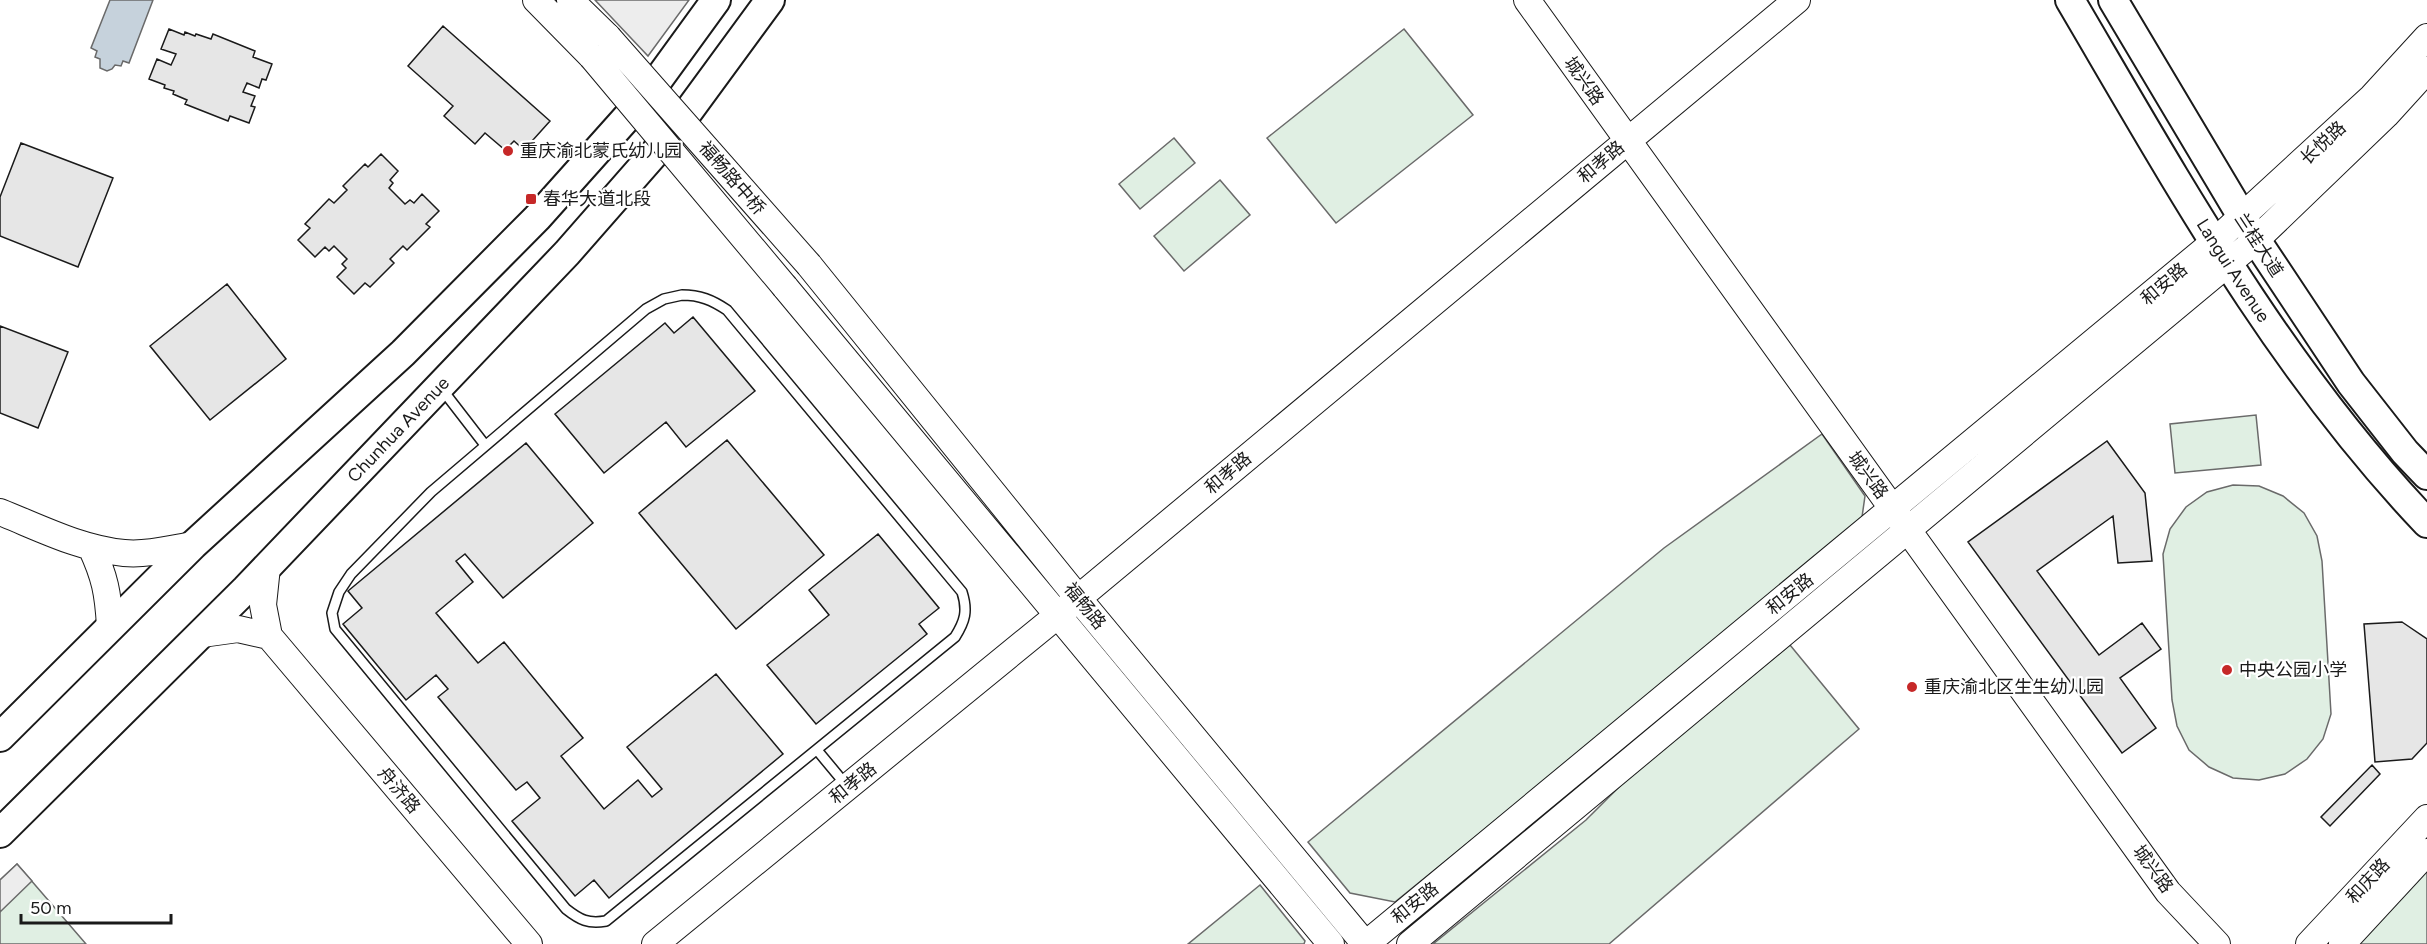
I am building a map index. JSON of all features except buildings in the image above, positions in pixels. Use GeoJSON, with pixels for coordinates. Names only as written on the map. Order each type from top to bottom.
{"type":"FeatureCollection","features":[{"type":"Feature","properties":{"kind":"main road","name":"福畅路中桥"},"geometry":{"type":"LineString","coordinates":[[536,0],[592,57],[784,287]]}},
{"type":"Feature","properties":{"kind":"main road","name":"福畅路中桥"},"geometry":{"type":"LineString","coordinates":[[570,0],[608,37],[809,265]]}},
{"type":"Feature","properties":{"kind":"main road"},"geometry":{"type":"LineString","coordinates":[[0,737],[193,545],[403,353],[537,218],[647,95],[716,0]]}},
{"type":"Feature","properties":{"kind":"main road","name":"Chunhua Avenue"},"geometry":{"type":"LineString","coordinates":[[0,833],[202,634],[567,254],[674,131],[770,0]]}},
{"type":"Feature","properties":{"kind":"main road","name":"城兴路"},"geometry":{"type":"LineString","coordinates":[[1527,0],[2168,892],[2217,944]]}},
{"type":"Feature","properties":{"kind":"main road","name":"和孝路"},"geometry":{"type":"LineString","coordinates":[[655,944],[1058,615],[1797,0]]}},
{"type":"Feature","properties":{"kind":"main road","name":"Langui Avenue"},"geometry":{"type":"LineString","coordinates":[[2070,0],[2221,253],[2327,407],[2382,476],[2427,523]]}},
{"type":"Feature","properties":{"kind":"main road","name":"兰桂大道"},"geometry":{"type":"LineString","coordinates":[[2113,0],[2248,230],[2351,383],[2405,452],[2427,475]]}},
{"type":"Feature","properties":{"kind":"main road","name":"长悦路"},"geometry":{"type":"LineString","coordinates":[[2248,230],[2427,37]]}},
{"type":"Feature","properties":{"kind":"main road","name":"长悦路"},"geometry":{"type":"LineString","coordinates":[[2221,253],[2386,115],[2427,70]]}},
{"type":"Feature","properties":{"kind":"main road","name":"和安路"},"geometry":{"type":"LineString","coordinates":[[1366,944],[1893,510],[2221,253]]}},
{"type":"Feature","properties":{"kind":"main road","name":"和安路"},"geometry":{"type":"LineString","coordinates":[[1410,944],[1909,530],[2221,253]]}},
{"type":"Feature","properties":{"kind":"main road","name":"福畅路"},"geometry":{"type":"LineString","coordinates":[[809,265],[1078,598],[1366,944]]}},
{"type":"Feature","properties":{"kind":"main road","name":"福畅路"},"geometry":{"type":"LineString","coordinates":[[784,287],[1331,944]]}},
{"type":"Feature","properties":{"kind":"main road"},"geometry":{"type":"LineString","coordinates":[[0,512],[91,547],[124,553],[154,552],[193,545]]}},
{"type":"Feature","properties":{"kind":"main road"},"geometry":{"type":"LineString","coordinates":[[91,547],[102,571],[108,592],[110,626]]}},
{"type":"Feature","properties":{"kind":"main road"},"geometry":{"type":"LineString","coordinates":[[202,634],[238,629],[269,636],[263,605],[267,567]]}},
{"type":"Feature","properties":{"kind":"main road","name":"舟济路"},"geometry":{"type":"LineString","coordinates":[[269,636],[529,944]]}},
{"type":"Feature","properties":{"kind":"main road","name":"和庆路"},"geometry":{"type":"LineString","coordinates":[[2309,944],[2427,818]]}},
{"type":"Feature","properties":{"kind":"main road","name":"和庆路"},"geometry":{"type":"LineString","coordinates":[[2342,944],[2427,852]]}},
{"type":"Feature","properties":{"kind":"lane"},"geometry":{"type":"LineString","coordinates":[[682,295],[698,295],[712,300],[727,310],[962,592],[966,607],[964,622],[955,637],[817,750],[606,921],[592,923],[579,920],[566,909],[335,629],[332,613],[339,592],[351,574],[431,492],[646,309],[664,299],[682,295]]}},
{"type":"Feature","properties":{"kind":"lane"},"geometry":{"type":"LineString","coordinates":[[440,386],[485,446]]}},
{"type":"Feature","properties":{"kind":"lane"},"geometry":{"type":"LineString","coordinates":[[817,750],[847,787]]}},
{"type":"Feature","properties":{"kind":"green space"},"geometry":{"type":"Polygon","coordinates":[[[1404,29],[1473,115],[1336,223],[1267,138],[1404,29]]]}},
{"type":"Feature","properties":{"kind":"green space"},"geometry":{"type":"Polygon","coordinates":[[[1174,138],[1195,163],[1140,209],[1119,184],[1174,138]]]}},
{"type":"Feature","properties":{"kind":"green space"},"geometry":{"type":"Polygon","coordinates":[[[1220,180],[1250,215],[1184,271],[1154,236],[1220,180]]]}},
{"type":"Feature","properties":{"kind":"green space"},"geometry":{"type":"Polygon","coordinates":[[[2256,415],[2261,465],[2175,473],[2170,424],[2256,415]]]}},
{"type":"Feature","properties":{"kind":"green space"},"geometry":{"type":"Polygon","coordinates":[[[1822,434],[1865,496],[1861,524],[1395,902],[1350,893],[1308,842],[1664,548],[1822,434]]]}},
{"type":"Feature","properties":{"kind":"green space"},"geometry":{"type":"Polygon","coordinates":[[[2233,485],[2259,486],[2283,496],[2304,513],[2317,536],[2322,561],[2331,714],[2323,739],[2307,759],[2285,774],[2259,780],[2233,778],[2209,767],[2189,750],[2177,726],[2172,700],[2163,554],[2170,529],[2186,507],[2207,492],[2233,485]]]}},
{"type":"Feature","properties":{"kind":"green space"},"geometry":{"type":"Polygon","coordinates":[[[1790,645],[1859,729],[1609,944],[1433,944],[1586,820],[1630,776],[1790,645]]]}},
{"type":"Feature","properties":{"kind":"green space"},"geometry":{"type":"Polygon","coordinates":[[[17,864],[86,944],[0,944],[0,880],[17,864]]]}},
{"type":"Feature","properties":{"kind":"green space"},"geometry":{"type":"Polygon","coordinates":[[[2427,869],[2427,944],[2358,944],[2427,869]]]}},
{"type":"Feature","properties":{"kind":"green space"},"geometry":{"type":"Polygon","coordinates":[[[1260,885],[1305,941],[1304,944],[1188,944],[1260,885]]]}},
{"type":"Feature","properties":{"kind":"shaded area"},"geometry":{"type":"Polygon","coordinates":[[[110,0],[153,0],[129,63],[123,61],[121,66],[115,65],[107,71],[100,68],[100,59],[95,57],[97,51],[91,48],[110,0]]]}},
{"type":"Feature","properties":{"kind":"shaded area"},"geometry":{"type":"Polygon","coordinates":[[[595,0],[689,0],[648,56],[595,0]]]}},
{"type":"Feature","properties":{"kind":"shaded area"},"geometry":{"type":"Polygon","coordinates":[[[17,864],[32,881],[0,912],[0,880],[17,864]]]}},
{"type":"Feature","properties":{"kind":"place","name":"重庆渝北蒙氏幼儿园"},"geometry":{"type":"Point","coordinates":[508,151]}},
{"type":"Feature","properties":{"kind":"place","name":"春华大道北段"},"geometry":{"type":"Point","coordinates":[531,199]}},
{"type":"Feature","properties":{"kind":"place","name":"中央公园小学"},"geometry":{"type":"Point","coordinates":[2227,670]}},
{"type":"Feature","properties":{"kind":"place","name":"重庆渝北区生生幼儿园"},"geometry":{"type":"Point","coordinates":[1912,687]}}]}
